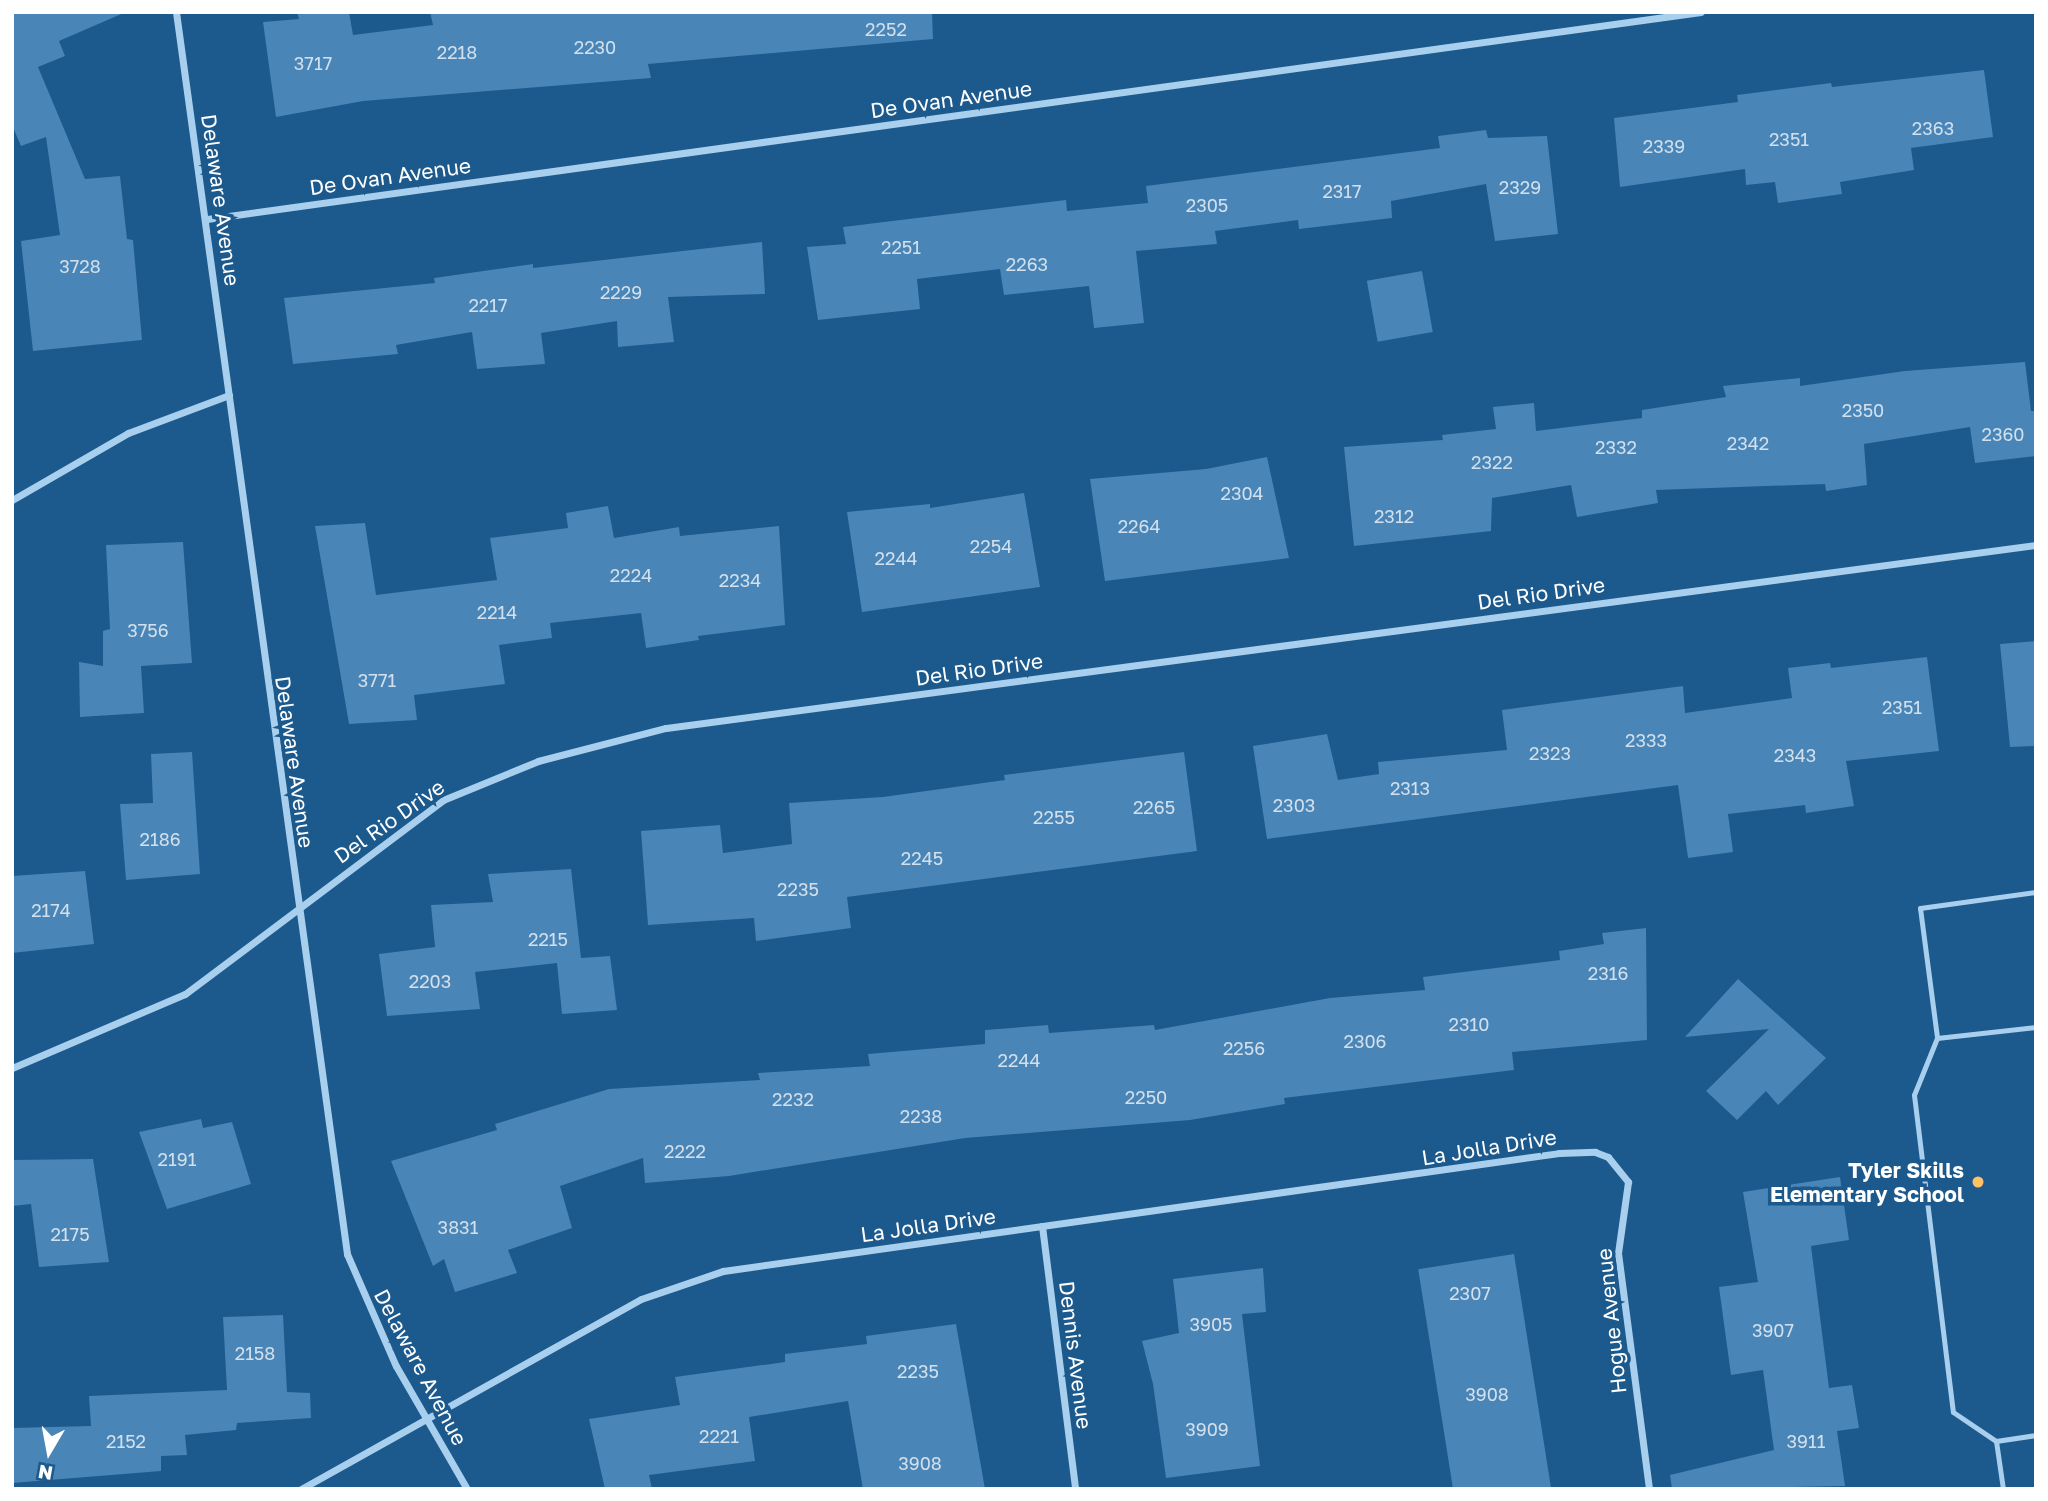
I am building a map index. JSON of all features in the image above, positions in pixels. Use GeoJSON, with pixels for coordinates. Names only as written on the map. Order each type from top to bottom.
{"type":"FeatureCollection","features":[{"type":"Feature","properties":{"kind":"street","name":"Delaware Avenue"},"geometry":{"type":"LineString","coordinates":[[176,12],[207,219],[296,908],[347,1254],[363,1298],[467,1489]]}},
{"type":"Feature","properties":{"kind":"street","name":"De Ovan Avenue"},"geometry":{"type":"LineString","coordinates":[[207,219],[1701,12]]}},
{"type":"Feature","properties":{"kind":"street"},"geometry":{"type":"LineString","coordinates":[[12,499],[128,433],[229,395]]}},
{"type":"Feature","properties":{"kind":"street","name":"Del Rio Drive"},"geometry":{"type":"LineString","coordinates":[[12,1068],[185,994],[443,800],[538,761],[667,728],[2036,545]]}},
{"type":"Feature","properties":{"kind":"street","name":"La Jolla Drive"},"geometry":{"type":"LineString","coordinates":[[301,1489],[641,1299],[723,1271],[1559,1153],[1608,1157]]}},
{"type":"Feature","properties":{"kind":"street","name":"Hogue Avenue"},"geometry":{"type":"LineString","coordinates":[[1608,1157],[1628,1182],[1618,1253],[1649,1489]]}},
{"type":"Feature","properties":{"kind":"street","name":"Dennis Avenue"},"geometry":{"type":"LineString","coordinates":[[1042,1226],[1075,1489]]}},
{"type":"Feature","properties":{"kind":"lane"},"geometry":{"type":"LineString","coordinates":[[2036,892],[1920,908],[1937,1038],[1913,1095],[1953,1412],[1996,1441],[2036,1435]]}},
{"type":"Feature","properties":{"kind":"lane"},"geometry":{"type":"LineString","coordinates":[[1937,1038],[2036,1027]]}},
{"type":"Feature","properties":{"kind":"lane"},"geometry":{"type":"LineString","coordinates":[[1996,1441],[2003,1489]]}},
{"type":"Feature","properties":{"kind":"building"},"geometry":{"type":"Polygon","coordinates":[[[12,12],[126,12],[59,41],[65,56],[38,67],[85,179],[120,176],[127,239],[133,240],[142,340],[33,351],[21,241],[60,235],[46,137],[21,146],[12,125],[12,12]]]}},
{"type":"Feature","properties":{"kind":"building"},"geometry":{"type":"Polygon","coordinates":[[[297,12],[349,12],[353,35],[433,25],[430,12],[932,12],[933,39],[648,64],[651,78],[363,101],[276,117],[263,22],[299,19],[297,12]]]}},
{"type":"Feature","properties":{"kind":"building"},"geometry":{"type":"Polygon","coordinates":[[[1984,70],[1993,137],[1911,148],[1914,170],[1840,182],[1842,194],[1778,203],[1775,182],[1746,185],[1745,169],[1620,187],[1614,118],[1738,102],[1737,95],[1831,83],[1832,87],[1984,70]]]}},
{"type":"Feature","properties":{"kind":"building"},"geometry":{"type":"Polygon","coordinates":[[[1486,130],[1488,138],[1547,136],[1558,234],[1495,241],[1486,184],[1391,201],[1392,218],[1299,229],[1298,220],[1215,231],[1217,244],[1136,251],[1144,323],[1094,328],[1089,286],[1004,295],[1000,269],[917,279],[920,309],[818,320],[807,247],[846,244],[843,227],[1066,200],[1067,211],[1148,203],[1146,186],[1440,148],[1438,136],[1486,130]]]}},
{"type":"Feature","properties":{"kind":"building"},"geometry":{"type":"Polygon","coordinates":[[[762,242],[765,294],[668,297],[674,342],[618,347],[617,321],[541,333],[545,364],[477,369],[472,332],[396,345],[398,354],[293,364],[284,298],[435,283],[434,278],[533,264],[533,268],[762,242]]]}},
{"type":"Feature","properties":{"kind":"building"},"geometry":{"type":"Polygon","coordinates":[[[1422,271],[1433,332],[1378,342],[1367,281],[1422,271]]]}},
{"type":"Feature","properties":{"kind":"building"},"geometry":{"type":"Polygon","coordinates":[[[2025,362],[2031,411],[2036,411],[2036,456],[1975,463],[1970,427],[1864,444],[1867,485],[1826,491],[1825,484],[1656,490],[1658,503],[1577,517],[1571,485],[1492,498],[1491,531],[1354,546],[1344,447],[1443,440],[1442,435],[1496,429],[1493,407],[1534,403],[1536,431],[1642,418],[1642,410],[1726,397],[1723,386],[1800,378],[1800,386],[1905,371],[2025,362]]]}},
{"type":"Feature","properties":{"kind":"building"},"geometry":{"type":"Polygon","coordinates":[[[1267,457],[1289,558],[1105,581],[1090,479],[1206,469],[1267,457]]]}},
{"type":"Feature","properties":{"kind":"building"},"geometry":{"type":"Polygon","coordinates":[[[1024,493],[1040,587],[862,612],[847,512],[930,504],[930,508],[1024,493]]]}},
{"type":"Feature","properties":{"kind":"building"},"geometry":{"type":"Polygon","coordinates":[[[608,506],[614,538],[679,527],[680,536],[779,526],[785,625],[698,636],[699,640],[646,648],[641,613],[550,623],[552,638],[499,645],[505,684],[414,695],[417,720],[349,724],[315,526],[365,523],[376,595],[497,580],[490,538],[568,528],[566,513],[608,506]]]}},
{"type":"Feature","properties":{"kind":"building"},"geometry":{"type":"Polygon","coordinates":[[[183,542],[192,663],[141,666],[144,713],[80,717],[79,662],[103,666],[103,631],[110,629],[106,545],[183,542]]]}},
{"type":"Feature","properties":{"kind":"building"},"geometry":{"type":"Polygon","coordinates":[[[2036,641],[2036,746],[2010,747],[2000,644],[2036,641]]]}},
{"type":"Feature","properties":{"kind":"building"},"geometry":{"type":"Polygon","coordinates":[[[1927,657],[1939,751],[1846,761],[1854,806],[1806,813],[1805,805],[1728,814],[1733,852],[1688,858],[1678,785],[1267,839],[1253,746],[1327,734],[1338,780],[1379,774],[1378,762],[1507,750],[1502,710],[1683,686],[1685,713],[1792,698],[1788,668],[1830,663],[1831,668],[1927,657]]]}},
{"type":"Feature","properties":{"kind":"building"},"geometry":{"type":"Polygon","coordinates":[[[192,752],[200,874],[126,880],[120,804],[153,803],[151,754],[192,752]]]}},
{"type":"Feature","properties":{"kind":"building"},"geometry":{"type":"Polygon","coordinates":[[[1184,752],[1197,851],[847,897],[851,928],[756,941],[754,918],[648,925],[641,831],[720,825],[723,853],[792,844],[789,803],[883,797],[1005,780],[1004,775],[1184,752]]]}},
{"type":"Feature","properties":{"kind":"building"},"geometry":{"type":"Polygon","coordinates":[[[571,869],[581,958],[610,956],[617,1010],[562,1014],[557,963],[475,972],[480,1009],[387,1016],[379,954],[435,947],[431,905],[493,902],[488,874],[571,869]]]}},
{"type":"Feature","properties":{"kind":"building"},"geometry":{"type":"Polygon","coordinates":[[[85,871],[94,944],[12,953],[12,876],[85,871]]]}},
{"type":"Feature","properties":{"kind":"building"},"geometry":{"type":"Polygon","coordinates":[[[1646,928],[1647,1040],[1512,1052],[1514,1070],[1284,1098],[1285,1104],[1190,1120],[965,1138],[729,1176],[645,1183],[643,1158],[560,1186],[572,1228],[508,1250],[517,1273],[455,1292],[444,1259],[433,1266],[391,1161],[497,1130],[495,1124],[609,1089],[760,1080],[758,1073],[870,1066],[868,1054],[985,1044],[985,1030],[1048,1025],[1049,1033],[1154,1025],[1155,1030],[1330,998],[1425,990],[1423,977],[1560,960],[1559,951],[1604,944],[1602,933],[1646,928]]]}},
{"type":"Feature","properties":{"kind":"building"},"geometry":{"type":"Polygon","coordinates":[[[1738,979],[1826,1058],[1778,1105],[1766,1091],[1737,1120],[1706,1091],[1769,1029],[1685,1037],[1738,979]]]}},
{"type":"Feature","properties":{"kind":"building"},"geometry":{"type":"Polygon","coordinates":[[[201,1119],[203,1128],[232,1122],[251,1184],[167,1209],[139,1132],[201,1119]]]}},
{"type":"Feature","properties":{"kind":"building"},"geometry":{"type":"Polygon","coordinates":[[[93,1159],[109,1262],[39,1267],[31,1204],[12,1206],[12,1160],[93,1159]]]}},
{"type":"Feature","properties":{"kind":"building"},"geometry":{"type":"Polygon","coordinates":[[[1840,1177],[1849,1240],[1811,1246],[1829,1388],[1852,1385],[1859,1428],[1837,1431],[1845,1486],[1672,1489],[1670,1475],[1774,1450],[1763,1370],[1731,1375],[1719,1287],[1758,1282],[1743,1192],[1840,1177]]]}},
{"type":"Feature","properties":{"kind":"building"},"geometry":{"type":"Polygon","coordinates":[[[1514,1254],[1551,1489],[1453,1489],[1418,1269],[1514,1254]]]}},
{"type":"Feature","properties":{"kind":"building"},"geometry":{"type":"Polygon","coordinates":[[[1263,1268],[1266,1312],[1242,1314],[1260,1466],[1166,1478],[1153,1384],[1142,1341],[1179,1333],[1173,1279],[1263,1268]]]}},
{"type":"Feature","properties":{"kind":"building"},"geometry":{"type":"Polygon","coordinates":[[[283,1315],[287,1392],[310,1393],[311,1418],[237,1423],[236,1430],[185,1435],[187,1455],[161,1456],[161,1471],[12,1483],[12,1428],[91,1426],[89,1396],[227,1390],[223,1317],[283,1315]]]}},
{"type":"Feature","properties":{"kind":"building"},"geometry":{"type":"Polygon","coordinates":[[[956,1324],[985,1489],[863,1489],[848,1401],[749,1417],[755,1461],[649,1475],[652,1489],[605,1489],[589,1419],[680,1405],[675,1377],[785,1362],[785,1354],[867,1344],[866,1336],[956,1324]]]}},
{"type":"Feature","properties":{"kind":"place","name":"Tyler Skills Elementary School"},"geometry":{"type":"Point","coordinates":[1978,1182]}}]}
